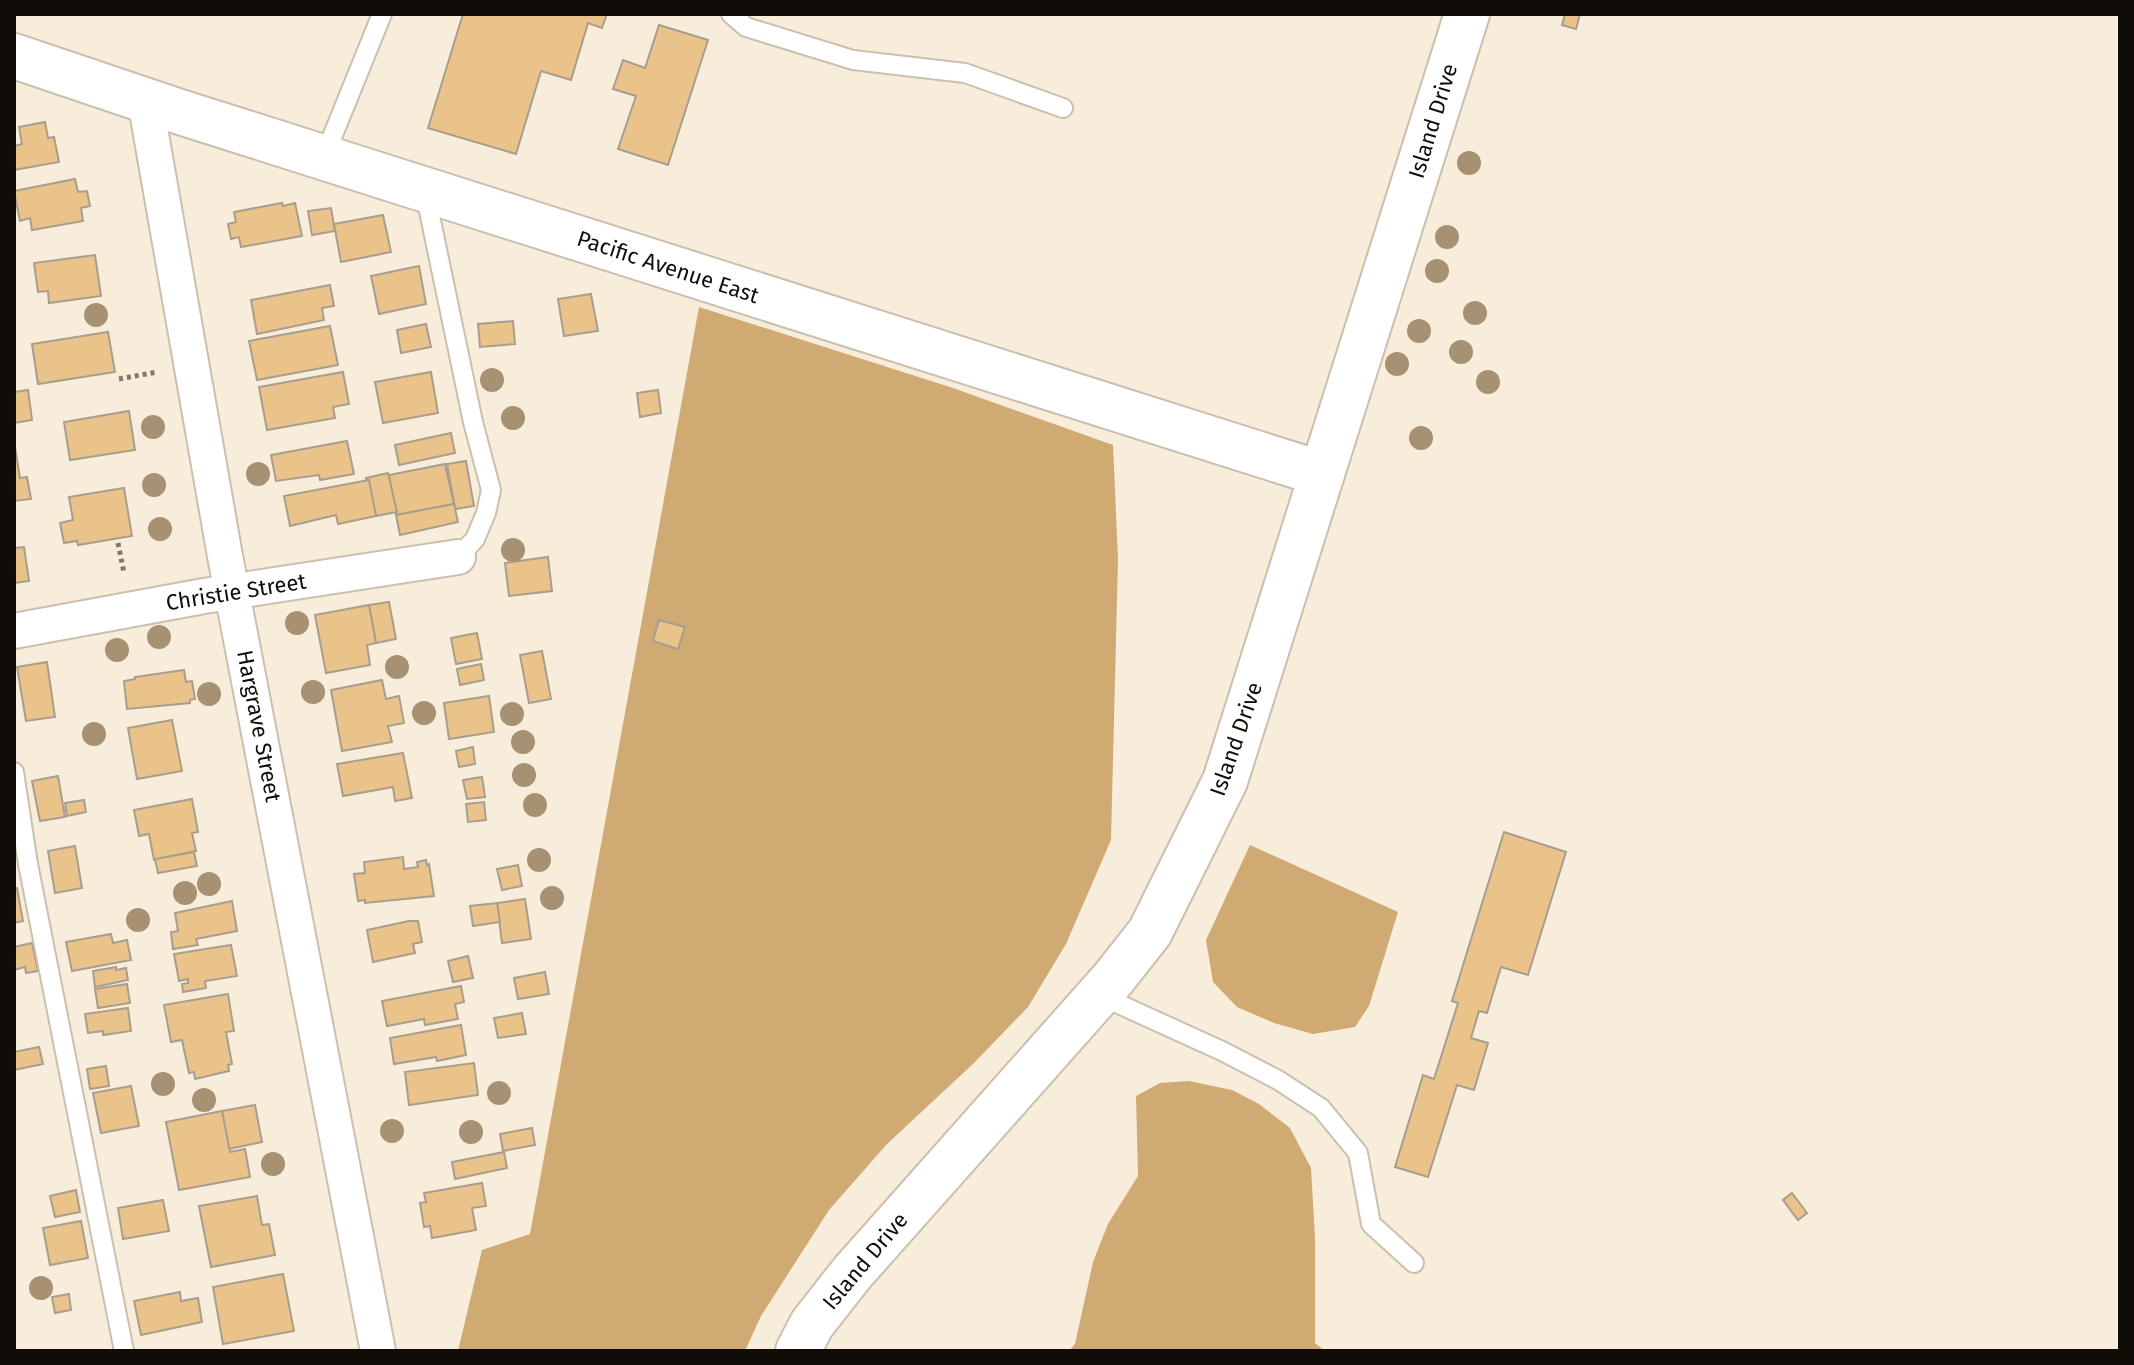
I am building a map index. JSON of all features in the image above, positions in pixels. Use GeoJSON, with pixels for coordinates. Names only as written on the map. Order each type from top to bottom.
{"type":"FeatureCollection","features":[{"type":"Feature","properties":{"kind":"street","name":"Island Drive"},"geometry":{"type":"LineString","coordinates":[[798,1351],[812,1324],[852,1273],[1099,995],[1150,932],[1225,781],[1467,14]]}},
{"type":"Feature","properties":{"kind":"street","name":"Pacific Avenue East"},"geometry":{"type":"LineString","coordinates":[[14,56],[425,190],[1322,474]]}},
{"type":"Feature","properties":{"kind":"street","name":"Hargrave Street"},"geometry":{"type":"LineString","coordinates":[[145,100],[233,591],[378,1351]]}},
{"type":"Feature","properties":{"kind":"street","name":"Christie Street"},"geometry":{"type":"LineString","coordinates":[[14,631],[233,591],[458,557]]}},
{"type":"Feature","properties":{"kind":"lane"},"geometry":{"type":"LineString","coordinates":[[324,157],[382,14]]}},
{"type":"Feature","properties":{"kind":"lane"},"geometry":{"type":"LineString","coordinates":[[731,14],[746,27],[853,60],[965,73],[1063,108]]}},
{"type":"Feature","properties":{"kind":"lane"},"geometry":{"type":"LineString","coordinates":[[425,190],[473,422],[491,490],[475,539],[458,557]]}},
{"type":"Feature","properties":{"kind":"lane"},"geometry":{"type":"LineString","coordinates":[[14,772],[28,864],[124,1351]]}},
{"type":"Feature","properties":{"kind":"lane"},"geometry":{"type":"LineString","coordinates":[[1099,995],[1236,1058],[1321,1108],[1358,1153],[1371,1224],[1414,1263]]}},
{"type":"Feature","properties":{"kind":"path"},"geometry":{"type":"LineString","coordinates":[[119,379],[157,372]]}},
{"type":"Feature","properties":{"kind":"path"},"geometry":{"type":"LineString","coordinates":[[118,543],[124,573]]}},
{"type":"Feature","properties":{"kind":"shaded area"},"geometry":{"type":"Polygon","coordinates":[[[699,307],[953,388],[1113,445],[1118,559],[1111,840],[1066,944],[1028,1007],[974,1063],[887,1144],[829,1210],[761,1316],[745,1351],[458,1351],[482,1250],[530,1234],[699,307]]]}},
{"type":"Feature","properties":{"kind":"shaded area"},"geometry":{"type":"Polygon","coordinates":[[[1250,845],[1398,912],[1369,1006],[1355,1027],[1313,1034],[1274,1023],[1237,1007],[1213,982],[1206,940],[1250,845]]]}},
{"type":"Feature","properties":{"kind":"shaded area"},"geometry":{"type":"Polygon","coordinates":[[[1189,1081],[1232,1090],[1259,1104],[1290,1128],[1311,1168],[1315,1237],[1315,1343],[1325,1351],[1069,1351],[1075,1344],[1093,1262],[1108,1224],[1138,1176],[1136,1096],[1160,1083],[1189,1081]]]}},
{"type":"Feature","properties":{"kind":"building"},"geometry":{"type":"Polygon","coordinates":[[[463,14],[607,14],[602,28],[588,23],[571,80],[541,71],[516,154],[428,128],[463,14]]]}},
{"type":"Feature","properties":{"kind":"building"},"geometry":{"type":"Polygon","coordinates":[[[1565,14],[1580,14],[1576,29],[1562,25],[1565,14]]]}},
{"type":"Feature","properties":{"kind":"building"},"geometry":{"type":"Polygon","coordinates":[[[659,25],[708,40],[668,165],[618,149],[636,96],[613,89],[623,60],[645,68],[659,25]]]}},
{"type":"Feature","properties":{"kind":"building"},"geometry":{"type":"Polygon","coordinates":[[[45,122],[48,138],[54,137],[59,162],[14,170],[14,146],[22,144],[19,127],[45,122]]]}},
{"type":"Feature","properties":{"kind":"building"},"geometry":{"type":"Polygon","coordinates":[[[75,179],[78,192],[87,191],[90,206],[81,208],[83,221],[32,230],[30,218],[20,221],[14,191],[75,179]]]}},
{"type":"Feature","properties":{"kind":"building"},"geometry":{"type":"Polygon","coordinates":[[[282,203],[283,206],[295,203],[302,236],[241,247],[239,237],[231,239],[228,224],[236,222],[234,212],[282,203]]]}},
{"type":"Feature","properties":{"kind":"building"},"geometry":{"type":"Polygon","coordinates":[[[331,208],[335,231],[312,235],[308,211],[331,208]]]}},
{"type":"Feature","properties":{"kind":"building"},"geometry":{"type":"Polygon","coordinates":[[[383,215],[391,252],[341,262],[334,224],[383,215]]]}},
{"type":"Feature","properties":{"kind":"building"},"geometry":{"type":"Polygon","coordinates":[[[95,255],[101,296],[49,303],[48,291],[38,292],[34,263],[95,255]]]}},
{"type":"Feature","properties":{"kind":"building"},"geometry":{"type":"Polygon","coordinates":[[[419,266],[426,304],[379,314],[371,276],[419,266]]]}},
{"type":"Feature","properties":{"kind":"building"},"geometry":{"type":"Polygon","coordinates":[[[330,285],[334,306],[322,308],[324,320],[257,334],[251,300],[330,285]]]}},
{"type":"Feature","properties":{"kind":"building"},"geometry":{"type":"Polygon","coordinates":[[[591,294],[598,331],[564,336],[558,299],[591,294]]]}},
{"type":"Feature","properties":{"kind":"building"},"geometry":{"type":"Polygon","coordinates":[[[513,321],[515,344],[480,347],[478,324],[513,321]]]}},
{"type":"Feature","properties":{"kind":"building"},"geometry":{"type":"Polygon","coordinates":[[[426,324],[431,347],[401,353],[397,330],[426,324]]]}},
{"type":"Feature","properties":{"kind":"building"},"geometry":{"type":"Polygon","coordinates":[[[330,326],[338,365],[257,380],[249,341],[330,326]]]}},
{"type":"Feature","properties":{"kind":"building"},"geometry":{"type":"Polygon","coordinates":[[[108,332],[115,372],[38,384],[32,344],[108,332]]]}},
{"type":"Feature","properties":{"kind":"building"},"geometry":{"type":"Polygon","coordinates":[[[343,372],[349,404],[333,407],[335,418],[267,430],[259,387],[343,372]]]}},
{"type":"Feature","properties":{"kind":"building"},"geometry":{"type":"Polygon","coordinates":[[[431,372],[438,413],[383,423],[375,382],[431,372]]]}},
{"type":"Feature","properties":{"kind":"building"},"geometry":{"type":"Polygon","coordinates":[[[28,390],[32,420],[14,423],[14,392],[28,390]]]}},
{"type":"Feature","properties":{"kind":"building"},"geometry":{"type":"Polygon","coordinates":[[[658,390],[661,413],[640,417],[637,393],[658,390]]]}},
{"type":"Feature","properties":{"kind":"building"},"geometry":{"type":"Polygon","coordinates":[[[129,411],[135,450],[70,460],[64,422],[129,411]]]}},
{"type":"Feature","properties":{"kind":"building"},"geometry":{"type":"Polygon","coordinates":[[[451,433],[455,453],[399,465],[395,445],[451,433]]]}},
{"type":"Feature","properties":{"kind":"building"},"geometry":{"type":"Polygon","coordinates":[[[14,441],[20,478],[27,477],[31,499],[14,501],[14,441]]]}},
{"type":"Feature","properties":{"kind":"building"},"geometry":{"type":"Polygon","coordinates":[[[347,441],[354,474],[320,480],[319,475],[276,481],[271,455],[347,441]]]}},
{"type":"Feature","properties":{"kind":"building"},"geometry":{"type":"Polygon","coordinates":[[[466,461],[474,506],[455,509],[447,464],[466,461]]]}},
{"type":"Feature","properties":{"kind":"building"},"geometry":{"type":"Polygon","coordinates":[[[445,464],[454,504],[396,515],[389,475],[445,464]]]}},
{"type":"Feature","properties":{"kind":"building"},"geometry":{"type":"Polygon","coordinates":[[[388,473],[397,512],[376,516],[366,478],[388,473]]]}},
{"type":"Feature","properties":{"kind":"building"},"geometry":{"type":"Polygon","coordinates":[[[369,480],[376,516],[338,524],[336,515],[290,526],[284,496],[369,480]]]}},
{"type":"Feature","properties":{"kind":"building"},"geometry":{"type":"Polygon","coordinates":[[[124,488],[132,536],[78,545],[77,541],[64,543],[60,523],[73,520],[69,497],[124,488]]]}},
{"type":"Feature","properties":{"kind":"building"},"geometry":{"type":"Polygon","coordinates":[[[454,504],[458,522],[400,535],[396,515],[454,504]]]}},
{"type":"Feature","properties":{"kind":"building"},"geometry":{"type":"Polygon","coordinates":[[[24,547],[29,581],[14,583],[14,548],[24,547]]]}},
{"type":"Feature","properties":{"kind":"building"},"geometry":{"type":"Polygon","coordinates":[[[548,557],[552,591],[509,596],[505,563],[548,557]]]}},
{"type":"Feature","properties":{"kind":"building"},"geometry":{"type":"Polygon","coordinates":[[[389,602],[396,639],[376,643],[369,605],[389,602]]]}},
{"type":"Feature","properties":{"kind":"building"},"geometry":{"type":"Polygon","coordinates":[[[369,605],[376,643],[367,645],[370,665],[326,673],[315,615],[369,605]]]}},
{"type":"Feature","properties":{"kind":"building"},"geometry":{"type":"Polygon","coordinates":[[[659,620],[685,627],[678,649],[653,641],[659,620]]]}},
{"type":"Feature","properties":{"kind":"building"},"geometry":{"type":"Polygon","coordinates":[[[477,633],[482,659],[456,664],[451,638],[477,633]]]}},
{"type":"Feature","properties":{"kind":"building"},"geometry":{"type":"Polygon","coordinates":[[[542,651],[551,699],[529,703],[520,655],[542,651]]]}},
{"type":"Feature","properties":{"kind":"building"},"geometry":{"type":"Polygon","coordinates":[[[47,662],[55,717],[26,721],[17,667],[47,662]]]}},
{"type":"Feature","properties":{"kind":"building"},"geometry":{"type":"Polygon","coordinates":[[[481,664],[484,680],[460,685],[457,669],[481,664]]]}},
{"type":"Feature","properties":{"kind":"building"},"geometry":{"type":"Polygon","coordinates":[[[184,670],[186,682],[192,681],[195,699],[190,703],[127,709],[124,681],[184,670]]]}},
{"type":"Feature","properties":{"kind":"building"},"geometry":{"type":"Polygon","coordinates":[[[382,680],[386,699],[399,696],[404,723],[388,726],[392,742],[342,751],[331,690],[382,680]]]}},
{"type":"Feature","properties":{"kind":"building"},"geometry":{"type":"Polygon","coordinates":[[[489,696],[494,732],[449,739],[444,703],[489,696]]]}},
{"type":"Feature","properties":{"kind":"building"},"geometry":{"type":"Polygon","coordinates":[[[172,720],[182,771],[137,779],[128,728],[172,720]]]}},
{"type":"Feature","properties":{"kind":"building"},"geometry":{"type":"Polygon","coordinates":[[[473,747],[475,764],[459,767],[456,751],[473,747]]]}},
{"type":"Feature","properties":{"kind":"building"},"geometry":{"type":"Polygon","coordinates":[[[403,753],[412,798],[395,801],[393,787],[343,796],[337,764],[403,753]]]}},
{"type":"Feature","properties":{"kind":"building"},"geometry":{"type":"Polygon","coordinates":[[[58,776],[65,817],[40,821],[32,781],[58,776]]]}},
{"type":"Feature","properties":{"kind":"building"},"geometry":{"type":"Polygon","coordinates":[[[482,777],[485,797],[467,799],[463,780],[482,777]]]}},
{"type":"Feature","properties":{"kind":"building"},"geometry":{"type":"Polygon","coordinates":[[[192,799],[198,832],[192,833],[196,851],[154,860],[149,834],[139,836],[134,810],[192,799]]]}},
{"type":"Feature","properties":{"kind":"building"},"geometry":{"type":"Polygon","coordinates":[[[84,800],[86,812],[67,816],[65,803],[84,800]]]}},
{"type":"Feature","properties":{"kind":"building"},"geometry":{"type":"Polygon","coordinates":[[[484,802],[486,820],[468,822],[466,804],[484,802]]]}},
{"type":"Feature","properties":{"kind":"building"},"geometry":{"type":"Polygon","coordinates":[[[1504,832],[1566,852],[1528,975],[1501,967],[1487,1013],[1479,1011],[1471,1038],[1488,1043],[1474,1090],[1457,1085],[1428,1177],[1395,1167],[1423,1075],[1434,1079],[1458,1003],[1452,1001],[1504,832]]]}},
{"type":"Feature","properties":{"kind":"building"},"geometry":{"type":"Polygon","coordinates":[[[75,846],[82,888],[55,893],[48,851],[75,846]]]}},
{"type":"Feature","properties":{"kind":"building"},"geometry":{"type":"Polygon","coordinates":[[[194,852],[197,866],[158,873],[155,859],[194,852]]]}},
{"type":"Feature","properties":{"kind":"building"},"geometry":{"type":"Polygon","coordinates":[[[403,857],[404,869],[418,867],[417,862],[426,860],[434,896],[365,903],[365,900],[358,901],[354,874],[365,873],[364,862],[403,857]]]}},
{"type":"Feature","properties":{"kind":"building"},"geometry":{"type":"Polygon","coordinates":[[[518,865],[522,886],[502,890],[497,869],[518,865]]]}},
{"type":"Feature","properties":{"kind":"building"},"geometry":{"type":"Polygon","coordinates":[[[17,888],[23,921],[14,923],[14,889],[17,888]]]}},
{"type":"Feature","properties":{"kind":"building"},"geometry":{"type":"Polygon","coordinates":[[[525,899],[531,939],[502,943],[497,903],[525,899]]]}},
{"type":"Feature","properties":{"kind":"building"},"geometry":{"type":"Polygon","coordinates":[[[232,901],[237,931],[196,939],[198,945],[173,949],[171,932],[178,931],[175,913],[232,901]]]}},
{"type":"Feature","properties":{"kind":"building"},"geometry":{"type":"Polygon","coordinates":[[[497,903],[500,922],[473,926],[470,906],[497,903]]]}},
{"type":"Feature","properties":{"kind":"building"},"geometry":{"type":"Polygon","coordinates":[[[418,921],[422,942],[413,944],[415,953],[373,962],[367,930],[418,921]]]}},
{"type":"Feature","properties":{"kind":"building"},"geometry":{"type":"Polygon","coordinates":[[[111,934],[113,943],[127,940],[131,960],[72,971],[66,942],[111,934]]]}},
{"type":"Feature","properties":{"kind":"building"},"geometry":{"type":"Polygon","coordinates":[[[32,943],[38,971],[26,973],[25,967],[14,970],[14,947],[32,943]]]}},
{"type":"Feature","properties":{"kind":"building"},"geometry":{"type":"Polygon","coordinates":[[[231,945],[237,976],[205,981],[206,988],[183,992],[182,984],[188,983],[188,979],[179,981],[174,954],[231,945]]]}},
{"type":"Feature","properties":{"kind":"building"},"geometry":{"type":"Polygon","coordinates":[[[468,956],[473,978],[453,982],[448,961],[468,956]]]}},
{"type":"Feature","properties":{"kind":"building"},"geometry":{"type":"Polygon","coordinates":[[[116,967],[116,970],[126,968],[128,980],[95,987],[93,971],[116,967]]]}},
{"type":"Feature","properties":{"kind":"building"},"geometry":{"type":"Polygon","coordinates":[[[545,972],[549,994],[518,999],[514,978],[545,972]]]}},
{"type":"Feature","properties":{"kind":"building"},"geometry":{"type":"Polygon","coordinates":[[[127,984],[130,1003],[98,1008],[95,989],[127,984]]]}},
{"type":"Feature","properties":{"kind":"building"},"geometry":{"type":"Polygon","coordinates":[[[461,986],[464,1002],[455,1004],[458,1019],[425,1025],[424,1019],[387,1026],[382,1001],[461,986]]]}},
{"type":"Feature","properties":{"kind":"building"},"geometry":{"type":"Polygon","coordinates":[[[228,994],[234,1031],[226,1032],[232,1064],[228,1065],[229,1071],[195,1079],[194,1072],[189,1073],[182,1040],[171,1042],[164,1005],[228,994]]]}},
{"type":"Feature","properties":{"kind":"building"},"geometry":{"type":"Polygon","coordinates":[[[128,1008],[131,1031],[103,1035],[103,1031],[88,1033],[85,1014],[128,1008]]]}},
{"type":"Feature","properties":{"kind":"building"},"geometry":{"type":"Polygon","coordinates":[[[522,1013],[526,1034],[498,1038],[494,1018],[522,1013]]]}},
{"type":"Feature","properties":{"kind":"building"},"geometry":{"type":"Polygon","coordinates":[[[461,1025],[466,1055],[394,1064],[390,1038],[461,1025]]]}},
{"type":"Feature","properties":{"kind":"building"},"geometry":{"type":"Polygon","coordinates":[[[39,1047],[43,1064],[14,1070],[14,1052],[39,1047]]]}},
{"type":"Feature","properties":{"kind":"building"},"geometry":{"type":"Polygon","coordinates":[[[474,1063],[478,1095],[409,1105],[405,1072],[474,1063]]]}},
{"type":"Feature","properties":{"kind":"building"},"geometry":{"type":"Polygon","coordinates":[[[106,1066],[109,1086],[90,1089],[87,1069],[106,1066]]]}},
{"type":"Feature","properties":{"kind":"building"},"geometry":{"type":"Polygon","coordinates":[[[131,1086],[139,1126],[101,1133],[93,1093],[131,1086]]]}},
{"type":"Feature","properties":{"kind":"building"},"geometry":{"type":"Polygon","coordinates":[[[255,1105],[262,1142],[229,1149],[222,1111],[255,1105]]]}},
{"type":"Feature","properties":{"kind":"building"},"geometry":{"type":"Polygon","coordinates":[[[222,1111],[230,1152],[245,1149],[250,1177],[179,1190],[166,1122],[222,1111]]]}},
{"type":"Feature","properties":{"kind":"building"},"geometry":{"type":"Polygon","coordinates":[[[532,1128],[535,1145],[503,1151],[500,1134],[532,1128]]]}},
{"type":"Feature","properties":{"kind":"building"},"geometry":{"type":"Polygon","coordinates":[[[504,1152],[507,1168],[455,1179],[452,1162],[504,1152]]]}},
{"type":"Feature","properties":{"kind":"building"},"geometry":{"type":"Polygon","coordinates":[[[482,1183],[486,1206],[472,1208],[476,1230],[432,1238],[430,1226],[424,1227],[420,1203],[426,1202],[424,1193],[482,1183]]]}},
{"type":"Feature","properties":{"kind":"building"},"geometry":{"type":"Polygon","coordinates":[[[76,1190],[80,1212],[55,1217],[50,1196],[76,1190]]]}},
{"type":"Feature","properties":{"kind":"building"},"geometry":{"type":"Polygon","coordinates":[[[1792,1193],[1807,1213],[1798,1220],[1783,1200],[1792,1193]]]}},
{"type":"Feature","properties":{"kind":"building"},"geometry":{"type":"Polygon","coordinates":[[[257,1196],[262,1225],[269,1224],[275,1255],[211,1267],[199,1206],[257,1196]]]}},
{"type":"Feature","properties":{"kind":"building"},"geometry":{"type":"Polygon","coordinates":[[[163,1200],[169,1231],[123,1239],[118,1208],[163,1200]]]}},
{"type":"Feature","properties":{"kind":"building"},"geometry":{"type":"Polygon","coordinates":[[[81,1221],[88,1258],[50,1265],[43,1228],[81,1221]]]}},
{"type":"Feature","properties":{"kind":"building"},"geometry":{"type":"Polygon","coordinates":[[[283,1274],[294,1331],[223,1344],[213,1287],[283,1274]]]}},
{"type":"Feature","properties":{"kind":"building"},"geometry":{"type":"Polygon","coordinates":[[[180,1292],[181,1301],[198,1298],[202,1322],[141,1335],[134,1301],[180,1292]]]}},
{"type":"Feature","properties":{"kind":"building"},"geometry":{"type":"Polygon","coordinates":[[[69,1294],[71,1310],[55,1313],[52,1297],[69,1294]]]}}]}
